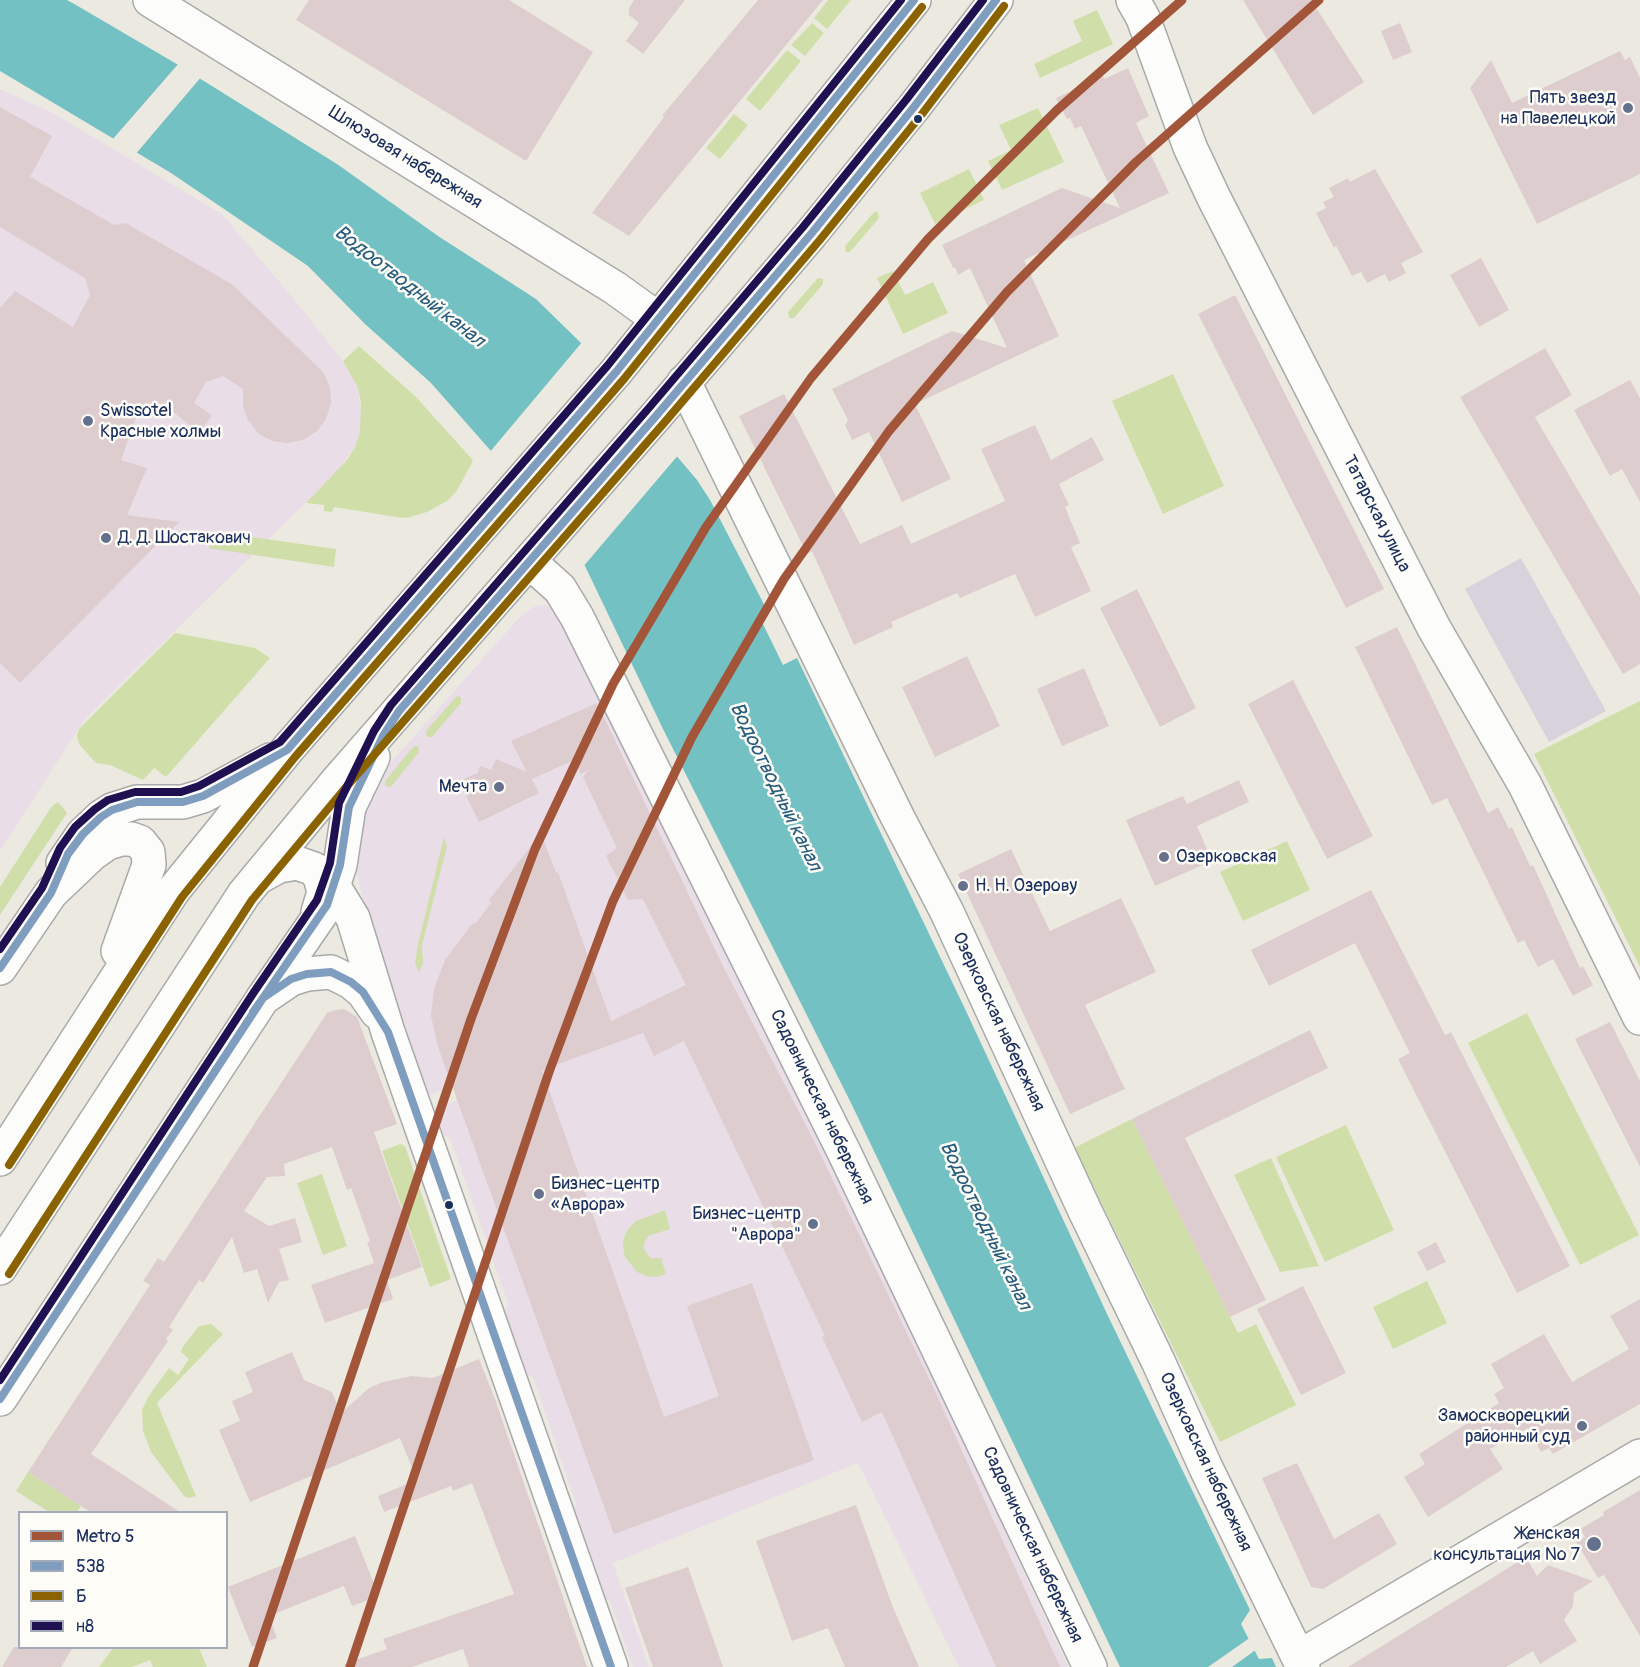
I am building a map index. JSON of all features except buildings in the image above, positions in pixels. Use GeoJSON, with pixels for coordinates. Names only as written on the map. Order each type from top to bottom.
{"type":"FeatureCollection","features":[{"type":"Feature","properties":{"kind":"street","name":"Шлюзовая набережная"},"geometry":{"type":"LineString","coordinates":[[150,0],[615,288],[658,319]]}},
{"type":"Feature","properties":{"kind":"street"},"geometry":{"type":"LineString","coordinates":[[0,1159],[173,891],[287,750],[616,372],[914,0]]}},
{"type":"Feature","properties":{"kind":"street"},"geometry":{"type":"LineString","coordinates":[[0,1268],[250,886],[656,416],[885,143],[996,0]]}},
{"type":"Feature","properties":{"kind":"street","name":"Татарская улица"},"geometry":{"type":"LineString","coordinates":[[1133,0],[1143,18],[1190,147],[1214,198],[1434,628],[1526,785],[1640,1017]]}},
{"type":"Feature","properties":{"kind":"street","name":"Озерковская набережная"},"geometry":{"type":"LineString","coordinates":[[684,382],[897,816],[947,912],[1206,1468],[1301,1662]]}},
{"type":"Feature","properties":{"kind":"street","name":"Садовническая набережная"},"geometry":{"type":"LineString","coordinates":[[530,562],[560,589],[577,617],[844,1152],[1090,1667]]}},
{"type":"Feature","properties":{"kind":"street"},"geometry":{"type":"LineString","coordinates":[[0,1399],[263,998],[327,905],[334,887],[349,807],[383,736],[399,711]]}},
{"type":"Feature","properties":{"kind":"street"},"geometry":{"type":"LineString","coordinates":[[0,968],[51,893],[68,854],[83,834],[101,817],[112,810],[137,802],[183,802],[203,796],[287,750]]}},
{"type":"Feature","properties":{"kind":"street"},"geometry":{"type":"LineString","coordinates":[[51,893],[92,854],[108,843],[131,839],[141,842],[148,852],[148,865],[141,889],[95,1013]]}},
{"type":"Feature","properties":{"kind":"street"},"geometry":{"type":"LineString","coordinates":[[250,886],[279,866],[297,863],[314,869],[320,877],[324,892],[313,924]]}},
{"type":"Feature","properties":{"kind":"street"},"geometry":{"type":"LineString","coordinates":[[334,887],[353,918],[388,1032],[611,1667]]}},
{"type":"Feature","properties":{"kind":"street"},"geometry":{"type":"LineString","coordinates":[[263,998],[291,979],[307,974],[331,972],[351,982],[363,992],[388,1032]]}},
{"type":"Feature","properties":{"kind":"street"},"geometry":{"type":"LineString","coordinates":[[1301,1662],[1640,1456]]}},
{"type":"Feature","properties":{"kind":"shaded area"},"geometry":{"type":"Polygon","coordinates":[[[0,89],[53,113],[222,214],[343,361],[358,388],[362,418],[355,447],[336,473],[85,719],[0,851],[0,89]]]}},
{"type":"Feature","properties":{"kind":"shaded area"},"geometry":{"type":"Polygon","coordinates":[[[1521,558],[1606,711],[1549,742],[1465,589],[1521,558]]]}},
{"type":"Feature","properties":{"kind":"shaded area"},"geometry":{"type":"Polygon","coordinates":[[[545,605],[554,608],[738,975],[949,1410],[1068,1667],[959,1667],[858,1463],[613,1563],[649,1667],[633,1667],[610,1601],[599,1595],[571,1515],[576,1504],[533,1377],[522,1371],[503,1315],[508,1303],[450,1138],[437,1131],[430,1110],[464,1098],[459,1085],[426,1096],[370,922],[353,861],[371,785],[518,619],[533,607],[545,605]]]}},
{"type":"Feature","properties":{"kind":"green space"},"geometry":{"type":"Polygon","coordinates":[[[828,0],[851,0],[827,29],[814,18],[828,0]]]}},
{"type":"Feature","properties":{"kind":"green space"},"geometry":{"type":"Polygon","coordinates":[[[1097,10],[1113,44],[1040,78],[1034,64],[1082,41],[1073,21],[1097,10]]]}},
{"type":"Feature","properties":{"kind":"green space"},"geometry":{"type":"Polygon","coordinates":[[[812,23],[824,33],[805,56],[791,45],[812,23]]]}},
{"type":"Feature","properties":{"kind":"green space"},"geometry":{"type":"Polygon","coordinates":[[[787,50],[801,61],[760,111],[746,99],[787,50]]]}},
{"type":"Feature","properties":{"kind":"green space"},"geometry":{"type":"Polygon","coordinates":[[[1038,108],[1064,162],[1002,190],[988,161],[1011,150],[999,125],[1038,108]]]}},
{"type":"Feature","properties":{"kind":"green space"},"geometry":{"type":"Polygon","coordinates":[[[734,114],[748,125],[720,159],[706,148],[734,114]]]}},
{"type":"Feature","properties":{"kind":"green space"},"geometry":{"type":"Polygon","coordinates":[[[969,169],[984,200],[935,224],[920,193],[969,169]]]}},
{"type":"Feature","properties":{"kind":"green space"},"geometry":{"type":"Polygon","coordinates":[[[874,212],[878,212],[879,218],[850,252],[846,252],[845,246],[874,212]]]}},
{"type":"Feature","properties":{"kind":"green space"},"geometry":{"type":"Polygon","coordinates":[[[893,271],[905,295],[933,282],[948,313],[903,334],[877,278],[893,271]]]}},
{"type":"Feature","properties":{"kind":"green space"},"geometry":{"type":"Polygon","coordinates":[[[818,278],[823,279],[823,284],[794,318],[789,318],[788,312],[818,278]]]}},
{"type":"Feature","properties":{"kind":"green space"},"geometry":{"type":"Polygon","coordinates":[[[359,346],[415,396],[473,461],[456,492],[447,501],[427,512],[407,518],[334,507],[332,512],[324,511],[324,505],[306,503],[347,460],[355,447],[360,432],[361,403],[358,388],[343,361],[359,346]]]}},
{"type":"Feature","properties":{"kind":"green space"},"geometry":{"type":"Polygon","coordinates":[[[1173,374],[1224,486],[1163,514],[1112,401],[1173,374]]]}},
{"type":"Feature","properties":{"kind":"green space"},"geometry":{"type":"Polygon","coordinates":[[[223,533],[336,549],[334,567],[208,548],[223,533]]]}},
{"type":"Feature","properties":{"kind":"green space"},"geometry":{"type":"Polygon","coordinates":[[[175,633],[255,648],[270,658],[166,777],[154,768],[143,780],[110,765],[96,763],[79,744],[77,735],[79,729],[175,633]]]}},
{"type":"Feature","properties":{"kind":"green space"},"geometry":{"type":"Polygon","coordinates":[[[459,696],[461,703],[432,737],[427,737],[426,731],[459,696]]]}},
{"type":"Feature","properties":{"kind":"green space"},"geometry":{"type":"Polygon","coordinates":[[[1640,701],[1640,967],[1534,754],[1640,701]]]}},
{"type":"Feature","properties":{"kind":"green space"},"geometry":{"type":"Polygon","coordinates":[[[414,746],[418,746],[419,752],[391,787],[385,786],[385,781],[414,746]]]}},
{"type":"Feature","properties":{"kind":"green space"},"geometry":{"type":"Polygon","coordinates":[[[58,802],[67,813],[0,915],[0,887],[52,806],[58,802]]]}},
{"type":"Feature","properties":{"kind":"green space"},"geometry":{"type":"Polygon","coordinates":[[[444,837],[447,846],[422,945],[423,963],[419,973],[415,963],[418,944],[444,837]]]}},
{"type":"Feature","properties":{"kind":"green space"},"geometry":{"type":"Polygon","coordinates":[[[1287,841],[1310,890],[1243,921],[1220,872],[1287,841]]]}},
{"type":"Feature","properties":{"kind":"green space"},"geometry":{"type":"Polygon","coordinates":[[[1527,1013],[1639,1235],[1580,1265],[1468,1043],[1527,1013]]]}},
{"type":"Feature","properties":{"kind":"green space"},"geometry":{"type":"Polygon","coordinates":[[[1132,1119],[1238,1333],[1256,1324],[1296,1405],[1220,1442],[1074,1148],[1132,1119]]]}},
{"type":"Feature","properties":{"kind":"green space"},"geometry":{"type":"Polygon","coordinates":[[[1346,1125],[1394,1230],[1325,1262],[1276,1157],[1346,1125]]]}},
{"type":"Feature","properties":{"kind":"green space"},"geometry":{"type":"Polygon","coordinates":[[[400,1144],[405,1146],[451,1279],[430,1287],[382,1151],[400,1144]]]}},
{"type":"Feature","properties":{"kind":"green space"},"geometry":{"type":"Polygon","coordinates":[[[1271,1158],[1319,1266],[1280,1272],[1234,1175],[1271,1158]]]}},
{"type":"Feature","properties":{"kind":"green space"},"geometry":{"type":"Polygon","coordinates":[[[322,1174],[347,1246],[323,1255],[297,1183],[322,1174]]]}},
{"type":"Feature","properties":{"kind":"green space"},"geometry":{"type":"Polygon","coordinates":[[[665,1210],[670,1229],[648,1236],[643,1247],[650,1258],[661,1258],[666,1274],[656,1277],[646,1276],[637,1272],[625,1257],[624,1237],[636,1221],[665,1210]]]}},
{"type":"Feature","properties":{"kind":"green space"},"geometry":{"type":"Polygon","coordinates":[[[1427,1281],[1447,1323],[1393,1349],[1373,1307],[1427,1281]]]}},
{"type":"Feature","properties":{"kind":"green space"},"geometry":{"type":"Polygon","coordinates":[[[211,1324],[223,1334],[157,1403],[196,1496],[189,1498],[185,1497],[151,1452],[143,1431],[142,1410],[148,1397],[169,1368],[178,1375],[189,1359],[181,1352],[182,1348],[199,1326],[211,1324]]]}},
{"type":"Feature","properties":{"kind":"green space"},"geometry":{"type":"Polygon","coordinates":[[[28,1472],[81,1506],[78,1511],[47,1511],[16,1491],[28,1472]]]}},
{"type":"Feature","properties":{"kind":"green space"},"geometry":{"type":"Polygon","coordinates":[[[112,1649],[199,1649],[207,1667],[153,1667],[150,1660],[132,1667],[99,1667],[112,1649]]]}},
{"type":"Feature","properties":{"kind":"water","name":"Водоотводный канал"},"geometry":{"type":"Polygon","coordinates":[[[0,0],[67,0],[76,5],[175,63],[337,164],[438,236],[536,299],[581,343],[697,480],[710,500],[769,614],[760,618],[783,665],[797,658],[966,1011],[1108,1316],[1250,1610],[1241,1624],[1259,1659],[1272,1658],[1276,1667],[1120,1667],[852,1105],[663,729],[585,566],[491,451],[431,383],[365,324],[308,266],[171,173],[0,71],[0,0]]]}},
{"type":"Feature","properties":{"kind":"pier"},"geometry":{"type":"Polygon","coordinates":[[[180,62],[202,76],[134,156],[112,140],[180,62]]]}},
{"type":"Feature","properties":{"kind":"pier"},"geometry":{"type":"Polygon","coordinates":[[[583,341],[680,453],[582,568],[489,453],[583,341]]]}},
{"type":"Feature","properties":{"kind":"pier"},"geometry":{"type":"Polygon","coordinates":[[[1251,1637],[1257,1649],[1232,1667],[1208,1667],[1251,1637]]]}},
{"type":"Feature","properties":{"kind":"metro line","name":"5"},"geometry":{"type":"LineString","coordinates":[[253,1667],[471,1019],[535,849],[613,684],[706,527],[811,378],[928,239],[1057,110],[1182,0]]}},
{"type":"Feature","properties":{"kind":"metro line","name":"5"},"geometry":{"type":"LineString","coordinates":[[350,1667],[549,1072],[613,901],[692,737],[784,579],[889,431],[1007,292],[1136,162],[1319,0]]}},
{"type":"Feature","properties":{"kind":"transit line","name":"н8"},"geometry":{"type":"LineString","coordinates":[[0,949],[42,888],[60,848],[75,827],[95,809],[108,800],[135,792],[181,792],[199,786],[280,742],[608,365],[901,0]]}},
{"type":"Feature","properties":{"kind":"transit line","name":"538"},"geometry":{"type":"LineString","coordinates":[[0,968],[51,893],[68,854],[83,834],[101,817],[112,810],[137,802],[183,802],[203,796],[287,750],[616,372],[914,0]]}},
{"type":"Feature","properties":{"kind":"transit line","name":"н8"},"geometry":{"type":"LineString","coordinates":[[0,1380],[254,992],[317,900],[330,863],[339,803],[374,731],[391,705],[803,227],[983,0]]}},
{"type":"Feature","properties":{"kind":"transit line","name":"538"},"geometry":{"type":"LineString","coordinates":[[0,1399],[263,998],[327,905],[340,865],[349,807],[383,736],[399,711],[811,234],[914,107],[996,0]]}},
{"type":"Feature","properties":{"kind":"transit line","name":"Б"},"geometry":{"type":"LineString","coordinates":[[9,1274],[252,900],[347,786],[664,423],[819,241],[922,114],[1004,6]]}},
{"type":"Feature","properties":{"kind":"transit line","name":"Б"},"geometry":{"type":"LineString","coordinates":[[9,1165],[182,897],[295,757],[624,379],[922,7]]}},
{"type":"Feature","properties":{"kind":"transit line","name":"538"},"geometry":{"type":"LineString","coordinates":[[253,1012],[263,998],[291,979],[307,974],[331,972],[351,982],[363,992],[388,1032],[611,1667]]}},
{"type":"Feature","properties":{"kind":"place","name":"Пять звезд на Павелецкой"},"geometry":{"type":"Point","coordinates":[1628,108]}},
{"type":"Feature","properties":{"kind":"place","name":"Swissotel Красные холмы"},"geometry":{"type":"Point","coordinates":[88,421]}},
{"type":"Feature","properties":{"kind":"place","name":"Д. Д. Шостакович"},"geometry":{"type":"Point","coordinates":[106,538]}},
{"type":"Feature","properties":{"kind":"place","name":"Мечта"},"geometry":{"type":"Point","coordinates":[499,787]}},
{"type":"Feature","properties":{"kind":"place","name":"Озерковская"},"geometry":{"type":"Point","coordinates":[1164,857]}},
{"type":"Feature","properties":{"kind":"place","name":"Н. Н. Озерову"},"geometry":{"type":"Point","coordinates":[963,886]}},
{"type":"Feature","properties":{"kind":"place","name":"Бизнес-центр «Аврора»"},"geometry":{"type":"Point","coordinates":[539,1194]}},
{"type":"Feature","properties":{"kind":"place","name":"Бизнес-центр \"Аврора\""},"geometry":{"type":"Point","coordinates":[813,1224]}},
{"type":"Feature","properties":{"kind":"place","name":"Замоскворецкий районный суд"},"geometry":{"type":"Point","coordinates":[1582,1426]}},
{"type":"Feature","properties":{"kind":"place","name":"Женская консультация № 7"},"geometry":{"type":"Point","coordinates":[1594,1544]}}]}
